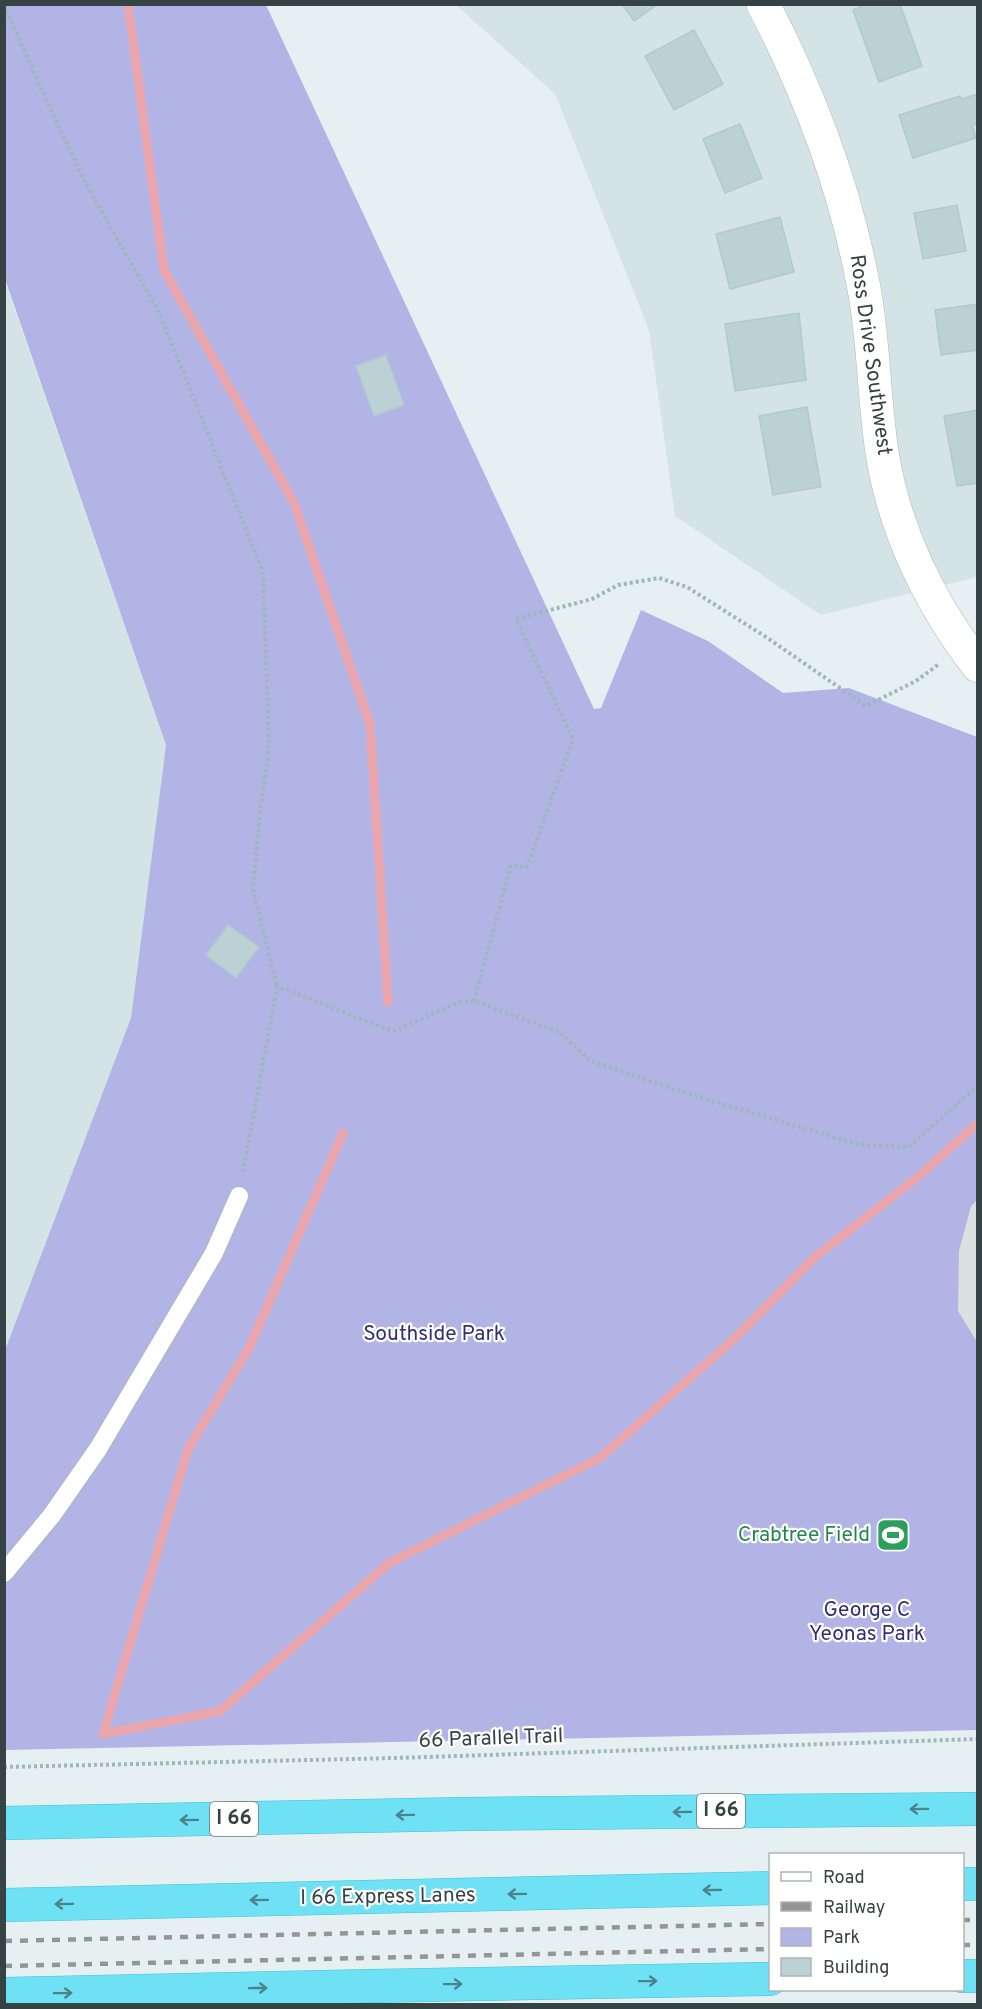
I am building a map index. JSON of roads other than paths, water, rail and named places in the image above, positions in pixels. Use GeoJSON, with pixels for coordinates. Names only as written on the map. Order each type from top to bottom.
{"type":"FeatureCollection","features":[{"type":"Feature","properties":{"kind":"highway","name":"I 66"},"geometry":{"type":"LineString","coordinates":[[4,1823],[464,1814],[978,1809]]}},
{"type":"Feature","properties":{"kind":"highway","name":"I 66 Express Lanes"},"geometry":{"type":"LineString","coordinates":[[4,1905],[769,1888]]}},
{"type":"Feature","properties":{"kind":"highway"},"geometry":{"type":"LineString","coordinates":[[4,1994],[769,1979]]}},
{"type":"Feature","properties":{"kind":"street","name":"Ross Drive Southwest"},"geometry":{"type":"LineString","coordinates":[[762,4],[788,53],[824,140],[850,224],[865,296],[882,454],[897,516],[926,586],[958,640],[978,666]]}},
{"type":"Feature","properties":{"kind":"lane"},"geometry":{"type":"LineString","coordinates":[[4,1573],[52,1515],[98,1449],[214,1252],[239,1196]]}},
{"type":"Feature","properties":{"kind":"waterway"},"geometry":{"type":"LineString","coordinates":[[128,4],[164,270],[294,503],[370,724],[388,1002]]}},
{"type":"Feature","properties":{"kind":"waterway"},"geometry":{"type":"LineString","coordinates":[[343,1133],[249,1348],[188,1449],[103,1734],[220,1711],[389,1563],[600,1458],[736,1337],[815,1257],[919,1176],[978,1123]]}},
{"type":"Feature","properties":{"kind":"railway"},"geometry":{"type":"LineString","coordinates":[[964,1920],[978,1920]]}},
{"type":"Feature","properties":{"kind":"railway"},"geometry":{"type":"LineString","coordinates":[[4,1941],[769,1924]]}},
{"type":"Feature","properties":{"kind":"railway"},"geometry":{"type":"LineString","coordinates":[[964,1945],[978,1945]]}},
{"type":"Feature","properties":{"kind":"railway"},"geometry":{"type":"LineString","coordinates":[[4,1966],[769,1949]]}},
{"type":"Feature","properties":{"kind":"place","name":"Crabtree Field"},"geometry":{"type":"Point","coordinates":[893,1535]}},
{"type":"Feature","properties":{"kind":"park label","name":"Southside Park"},"geometry":{"type":"Point","coordinates":[434,1334]}},
{"type":"Feature","properties":{"kind":"park label","name":"George C Yeonas Park"},"geometry":{"type":"Point","coordinates":[867,1622]}}]}
